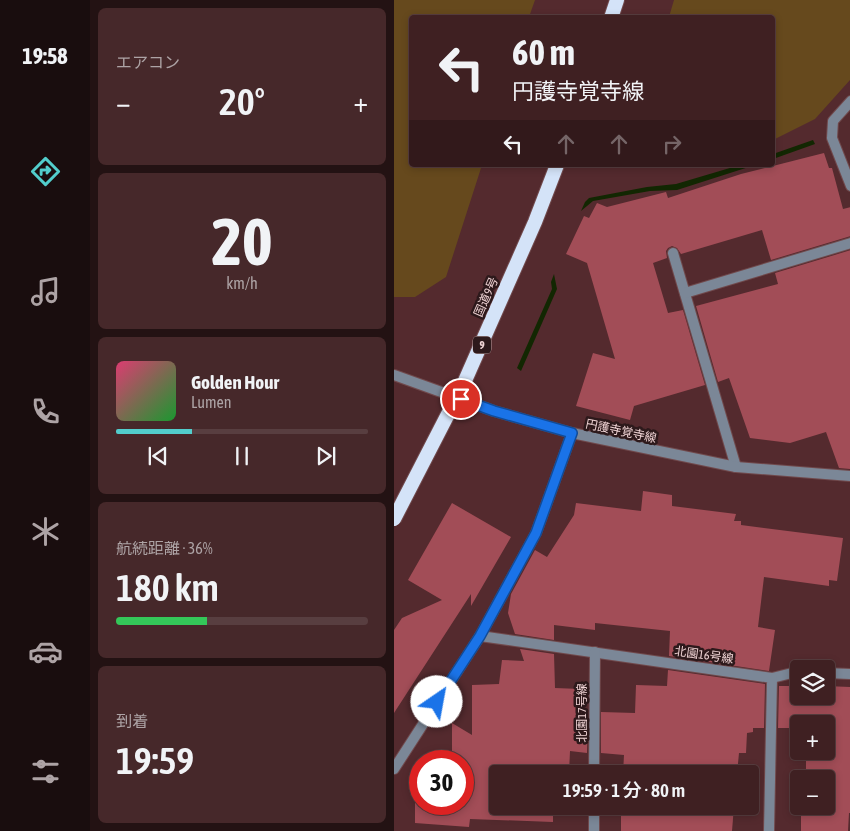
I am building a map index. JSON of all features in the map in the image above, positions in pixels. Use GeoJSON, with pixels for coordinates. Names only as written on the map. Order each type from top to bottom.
{"type":"FeatureCollection","features":[{"type":"Feature","properties":{"kind":"highway"},"geometry":{"type":"LineString","coordinates":[[612,15],[617,0]]}},
{"type":"Feature","properties":{"kind":"highway","name":"国道9号"},"geometry":{"type":"LineString","coordinates":[[394,519],[464,383],[528,239],[556,167]]}},
{"type":"Feature","properties":{"kind":"street"},"geometry":{"type":"LineString","coordinates":[[850,101],[833,121],[832,138],[850,186]]}},
{"type":"Feature","properties":{"kind":"street"},"geometry":{"type":"LineString","coordinates":[[685,293],[850,243]]}},
{"type":"Feature","properties":{"kind":"street"},"geometry":{"type":"LineString","coordinates":[[673,253],[736,467]]}},
{"type":"Feature","properties":{"kind":"street","name":"円護寺覚寺線"},"geometry":{"type":"LineString","coordinates":[[394,375],[494,411],[572,433],[736,467],[850,476]]}},
{"type":"Feature","properties":{"kind":"street"},"geometry":{"type":"LineString","coordinates":[[394,769],[480,636],[536,533],[572,433]]}},
{"type":"Feature","properties":{"kind":"street","name":"北園16号線"},"geometry":{"type":"LineString","coordinates":[[480,636],[772,678],[790,674]]}},
{"type":"Feature","properties":{"kind":"street","name":"北園17号線"},"geometry":{"type":"LineString","coordinates":[[594,765],[595,652]]}},
{"type":"Feature","properties":{"kind":"street"},"geometry":{"type":"LineString","coordinates":[[835,673],[850,674]]}},
{"type":"Feature","properties":{"kind":"street"},"geometry":{"type":"LineString","coordinates":[[769,831],[772,678]]}},
{"type":"Feature","properties":{"kind":"street"},"geometry":{"type":"LineString","coordinates":[[594,815],[594,831]]}},
{"type":"Feature","properties":{"kind":"shaded area"},"geometry":{"type":"Polygon","coordinates":[[[394,0],[535,0],[530,15],[409,15],[409,167],[481,167],[446,277],[415,297],[394,297],[394,0]]]}},
{"type":"Feature","properties":{"kind":"shaded area"},"geometry":{"type":"Polygon","coordinates":[[[674,0],[850,0],[850,80],[815,119],[775,139],[775,15],[670,15],[674,0]]]}},
{"type":"Feature","properties":{"kind":"shaded area"},"geometry":{"type":"Polygon","coordinates":[[[813,140],[815,144],[775,158],[775,153],[813,140]]]}},
{"type":"Feature","properties":{"kind":"shaded area"},"geometry":{"type":"Polygon","coordinates":[[[733,167],[749,167],[677,190],[650,191],[593,201],[581,211],[589,198],[647,187],[676,184],[733,167]]]}},
{"type":"Feature","properties":{"kind":"shaded area"},"geometry":{"type":"Polygon","coordinates":[[[554,274],[557,289],[521,371],[517,368],[552,289],[551,282],[554,274]]]}},
{"type":"Feature","properties":{"kind":"building"},"geometry":{"type":"Polygon","coordinates":[[[824,153],[829,168],[832,168],[843,209],[851,207],[851,236],[771,260],[762,230],[681,254],[677,248],[672,246],[668,248],[666,251],[667,258],[653,263],[668,313],[683,310],[705,385],[634,406],[630,420],[576,406],[593,353],[615,359],[587,263],[566,254],[584,216],[589,218],[597,203],[607,207],[666,192],[668,198],[741,174],[775,167],[775,165],[824,153]]]}},
{"type":"Feature","properties":{"kind":"building"},"geometry":{"type":"Polygon","coordinates":[[[851,250],[851,469],[839,468],[826,432],[790,443],[750,438],[729,378],[718,382],[696,306],[778,284],[775,273],[851,250]]]}},
{"type":"Feature","properties":{"kind":"building"},"geometry":{"type":"Polygon","coordinates":[[[643,491],[672,495],[672,506],[736,514],[734,521],[741,521],[741,525],[843,538],[837,581],[829,580],[829,586],[764,577],[758,627],[775,630],[769,671],[669,656],[670,631],[595,623],[595,630],[554,625],[554,640],[515,634],[508,613],[511,594],[535,550],[547,557],[574,515],[576,503],[641,511],[643,491]]]}},
{"type":"Feature","properties":{"kind":"building"},"geometry":{"type":"Polygon","coordinates":[[[452,503],[511,537],[471,606],[471,594],[394,713],[394,630],[402,618],[442,600],[408,580],[452,503]]]}},
{"type":"Feature","properties":{"kind":"building"},"geometry":{"type":"Polygon","coordinates":[[[520,649],[554,654],[555,688],[580,689],[579,712],[588,712],[587,753],[570,751],[569,765],[489,765],[489,815],[553,815],[553,822],[470,819],[469,827],[415,823],[415,815],[474,815],[474,750],[452,750],[452,723],[472,735],[472,685],[499,684],[502,660],[524,661],[520,649]]]}},
{"type":"Feature","properties":{"kind":"building"},"geometry":{"type":"Polygon","coordinates":[[[668,670],[765,684],[764,728],[753,728],[753,732],[747,733],[746,753],[739,753],[738,765],[623,765],[624,755],[601,753],[601,712],[635,713],[636,685],[667,686],[668,670]]]}},
{"type":"Feature","properties":{"kind":"building"},"geometry":{"type":"Polygon","coordinates":[[[779,686],[790,686],[790,705],[835,705],[835,686],[851,687],[851,813],[849,813],[848,831],[801,831],[801,815],[835,815],[835,770],[806,770],[806,760],[835,760],[835,715],[790,715],[790,728],[778,728],[779,686]]]}},
{"type":"Feature","properties":{"kind":"building"},"geometry":{"type":"Polygon","coordinates":[[[621,815],[733,815],[732,831],[621,831],[621,815]]]}},
{"type":"Feature","properties":{"kind":"route"},"geometry":{"type":"LineString","coordinates":[[437,702],[480,636],[536,533],[572,433],[494,411],[461,399]]}}]}
